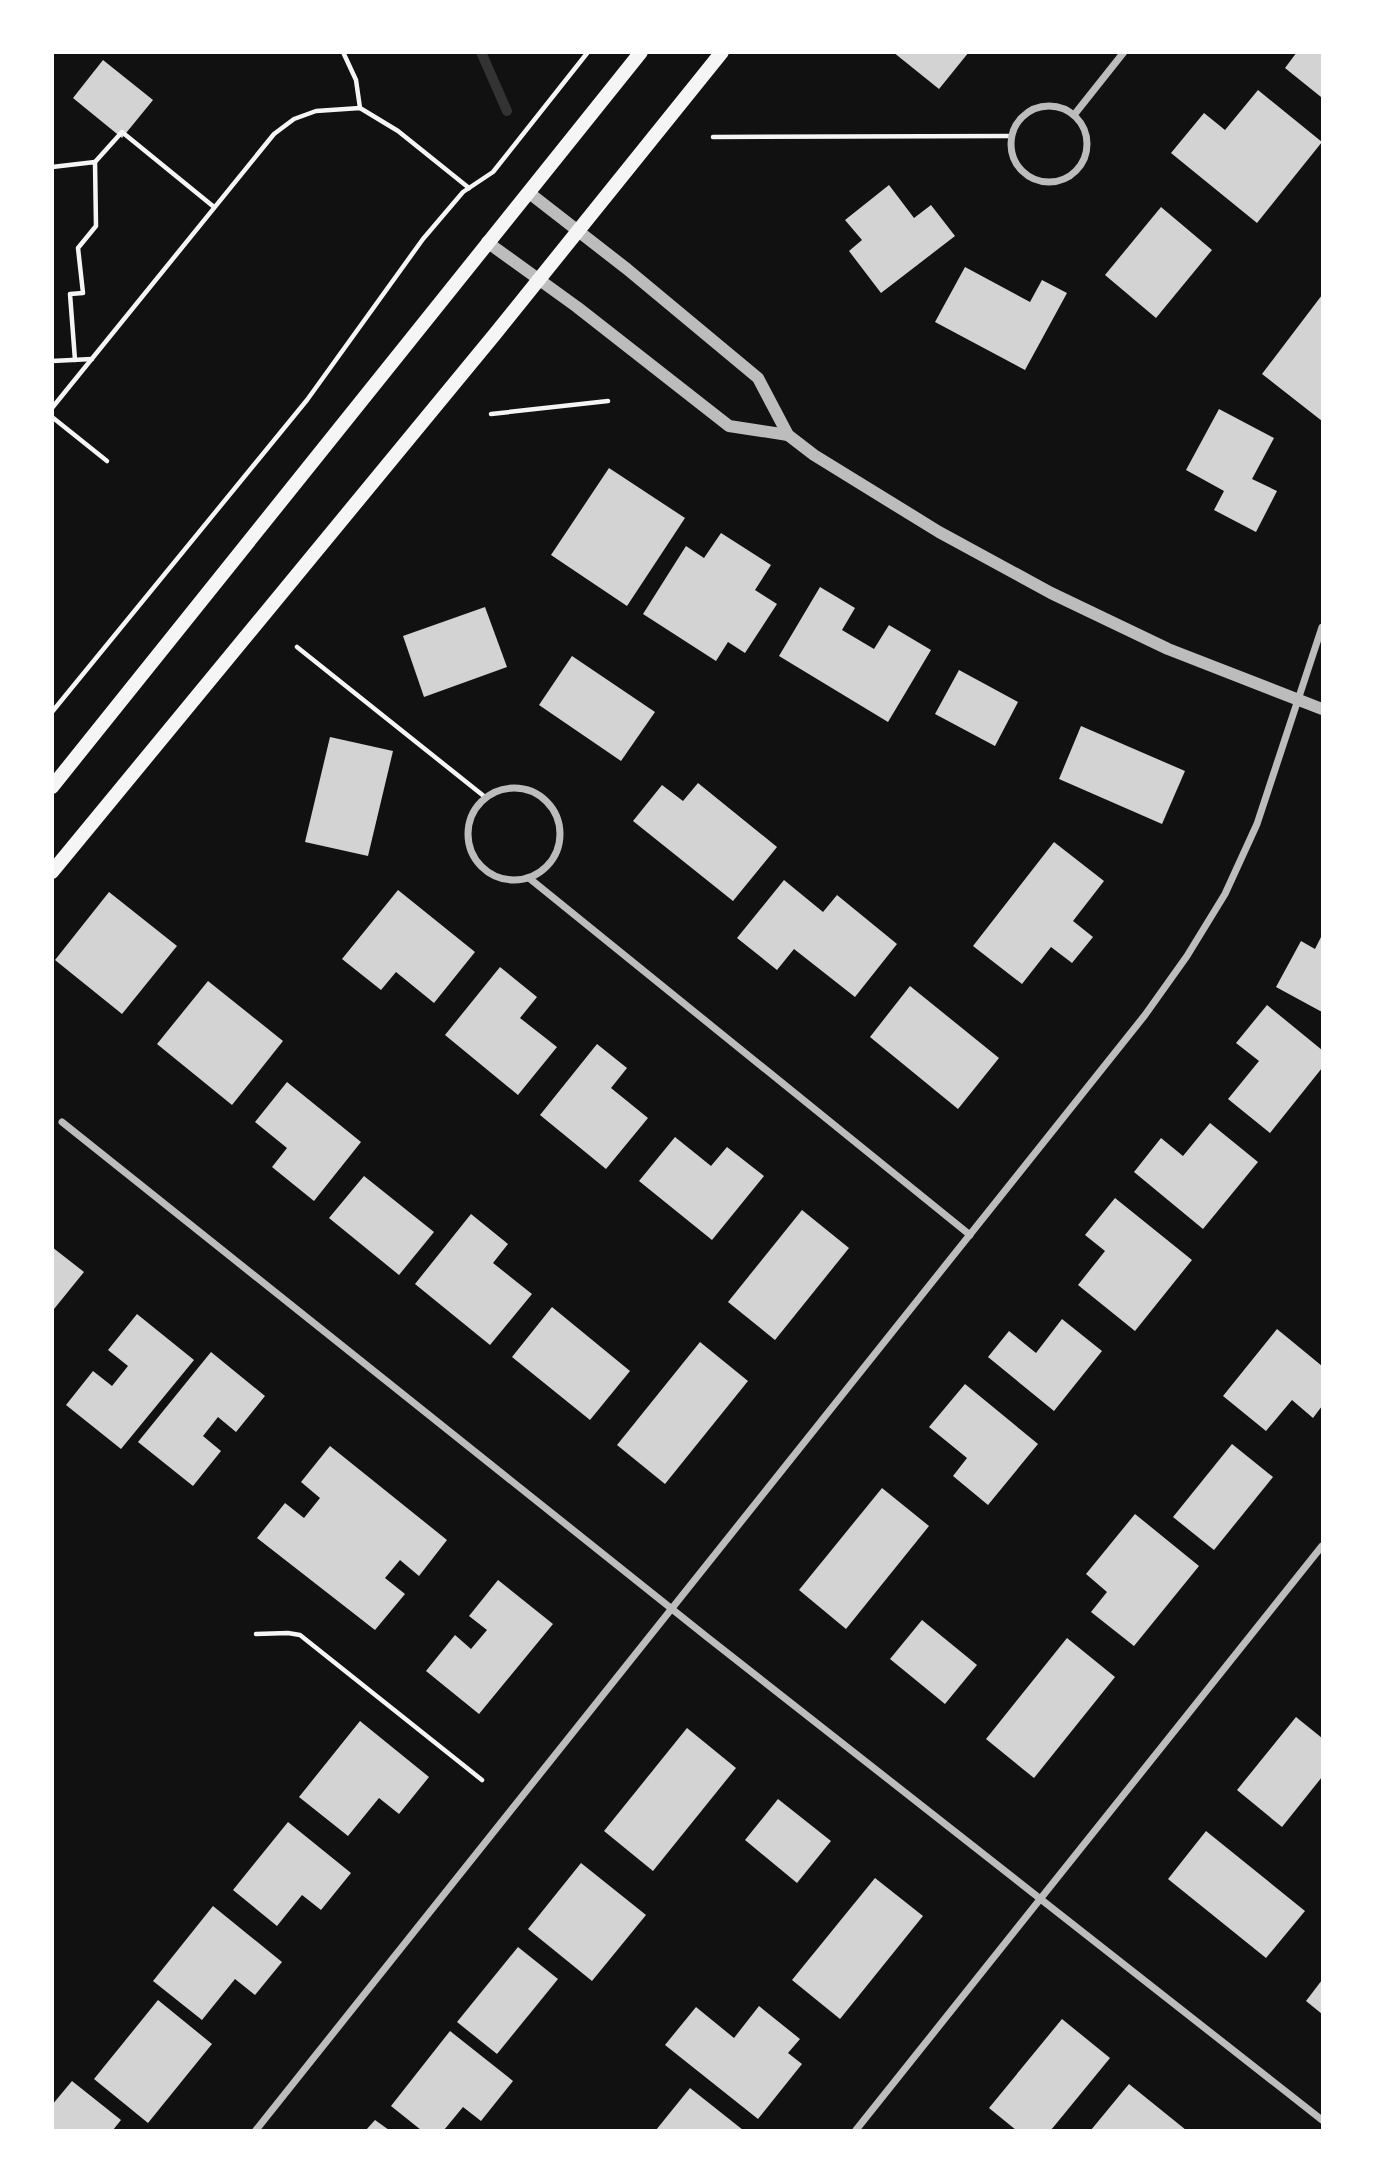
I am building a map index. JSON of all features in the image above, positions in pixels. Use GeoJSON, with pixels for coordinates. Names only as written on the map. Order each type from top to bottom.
{"type":"FeatureCollection","features":[{"type":"Feature","properties":{"kind":"main road"},"geometry":{"type":"LineString","coordinates":[[52,787],[641,52]]}},
{"type":"Feature","properties":{"kind":"main road"},"geometry":{"type":"LineString","coordinates":[[52,872],[722,52]]}},
{"type":"Feature","properties":{"kind":"street"},"geometry":{"type":"LineString","coordinates":[[1074,115],[1124,52]]}},
{"type":"Feature","properties":{"kind":"street"},"geometry":{"type":"LineString","coordinates":[[1037,108],[1063,108],[1074,115],[1082,125],[1087,149],[1076,171],[1054,182],[1042,182],[1030,178],[1020,170],[1010,148],[1011,136],[1016,124],[1025,114],[1037,108]]}},
{"type":"Feature","properties":{"kind":"street"},"geometry":{"type":"LineString","coordinates":[[528,192],[627,268],[758,377],[788,435],[814,456],[939,532],[1051,593],[1168,649],[1322,709]]}},
{"type":"Feature","properties":{"kind":"street"},"geometry":{"type":"LineString","coordinates":[[487,242],[577,307],[729,426],[788,435]]}},
{"type":"Feature","properties":{"kind":"street"},"geometry":{"type":"LineString","coordinates":[[256,2130],[1145,1016],[1187,956],[1225,894],[1256,824],[1322,627]]}},
{"type":"Feature","properties":{"kind":"street"},"geometry":{"type":"LineString","coordinates":[[512,787],[527,788],[551,805],[561,832],[559,847],[553,860],[542,871],[529,878],[513,881],[497,877],[484,869],[474,857],[468,841],[468,825],[474,810],[485,797],[512,787]]}},
{"type":"Feature","properties":{"kind":"street"},"geometry":{"type":"LineString","coordinates":[[529,878],[970,1235]]}},
{"type":"Feature","properties":{"kind":"street"},"geometry":{"type":"LineString","coordinates":[[62,1122],[672,1609],[1322,2120]]}},
{"type":"Feature","properties":{"kind":"street"},"geometry":{"type":"LineString","coordinates":[[856,2130],[1322,1545]]}},
{"type":"Feature","properties":{"kind":"path"},"geometry":{"type":"LineString","coordinates":[[343,52],[356,80],[360,108]]}},
{"type":"Feature","properties":{"kind":"path"},"geometry":{"type":"LineString","coordinates":[[52,712],[307,400],[411,254],[463,192],[493,172],[588,52]]}},
{"type":"Feature","properties":{"kind":"path"},"geometry":{"type":"LineString","coordinates":[[52,408],[274,134],[294,120],[316,111],[360,108],[398,131],[469,188]]}},
{"type":"Feature","properties":{"kind":"path"},"geometry":{"type":"LineString","coordinates":[[52,167],[95,162],[122,132],[214,206]]}},
{"type":"Feature","properties":{"kind":"path"},"geometry":{"type":"LineString","coordinates":[[713,137],[1011,136]]}},
{"type":"Feature","properties":{"kind":"path"},"geometry":{"type":"LineString","coordinates":[[75,360],[70,295],[83,293],[78,248],[96,226],[95,162]]}},
{"type":"Feature","properties":{"kind":"path"},"geometry":{"type":"LineString","coordinates":[[52,361],[92,359]]}},
{"type":"Feature","properties":{"kind":"path"},"geometry":{"type":"LineString","coordinates":[[491,414],[607,401]]}},
{"type":"Feature","properties":{"kind":"path"},"geometry":{"type":"LineString","coordinates":[[52,417],[107,461]]}},
{"type":"Feature","properties":{"kind":"path"},"geometry":{"type":"LineString","coordinates":[[297,647],[485,797]]}},
{"type":"Feature","properties":{"kind":"path"},"geometry":{"type":"LineString","coordinates":[[256,1634],[288,1633],[308,1640],[482,1780]]}},
{"type":"Feature","properties":{"kind":"building"},"geometry":{"type":"Polygon","coordinates":[[[893,52],[969,52],[939,89],[893,52]]]}},
{"type":"Feature","properties":{"kind":"building"},"geometry":{"type":"Polygon","coordinates":[[[1297,52],[1322,52],[1321,97],[1285,68],[1297,52]]]}},
{"type":"Feature","properties":{"kind":"building"},"geometry":{"type":"Polygon","coordinates":[[[103,60],[153,100],[122,138],[73,98],[103,60]]]}},
{"type":"Feature","properties":{"kind":"building"},"geometry":{"type":"Polygon","coordinates":[[[1258,90],[1322,142],[1257,223],[1171,153],[1204,113],[1225,130],[1258,90]]]}},
{"type":"Feature","properties":{"kind":"building"},"geometry":{"type":"Polygon","coordinates":[[[889,185],[914,218],[931,205],[955,236],[881,293],[849,251],[862,240],[845,220],[889,185]]]}},
{"type":"Feature","properties":{"kind":"building"},"geometry":{"type":"Polygon","coordinates":[[[1161,207],[1212,250],[1156,318],[1105,275],[1161,207]]]}},
{"type":"Feature","properties":{"kind":"building"},"geometry":{"type":"Polygon","coordinates":[[[965,267],[1030,302],[1042,280],[1067,293],[1025,370],[935,322],[965,267]]]}},
{"type":"Feature","properties":{"kind":"building"},"geometry":{"type":"Polygon","coordinates":[[[1322,295],[1322,421],[1262,374],[1322,295]]]}},
{"type":"Feature","properties":{"kind":"building"},"geometry":{"type":"Polygon","coordinates":[[[1219,409],[1274,438],[1252,479],[1277,491],[1256,532],[1214,510],[1224,491],[1186,470],[1219,409]]]}},
{"type":"Feature","properties":{"kind":"building"},"geometry":{"type":"Polygon","coordinates":[[[609,468],[685,518],[627,606],[551,555],[609,468]]]}},
{"type":"Feature","properties":{"kind":"building"},"geometry":{"type":"Polygon","coordinates":[[[721,533],[771,565],[755,590],[777,604],[745,653],[728,642],[716,661],[643,614],[686,546],[704,558],[721,533]]]}},
{"type":"Feature","properties":{"kind":"building"},"geometry":{"type":"Polygon","coordinates":[[[820,587],[855,608],[842,630],[874,649],[889,625],[931,650],[888,722],[779,656],[820,587]]]}},
{"type":"Feature","properties":{"kind":"building"},"geometry":{"type":"Polygon","coordinates":[[[485,607],[507,667],[424,697],[403,636],[485,607]]]}},
{"type":"Feature","properties":{"kind":"building"},"geometry":{"type":"Polygon","coordinates":[[[572,656],[655,712],[621,761],[539,705],[572,656]]]}},
{"type":"Feature","properties":{"kind":"building"},"geometry":{"type":"Polygon","coordinates":[[[959,670],[1018,702],[995,746],[935,714],[959,670]]]}},
{"type":"Feature","properties":{"kind":"building"},"geometry":{"type":"Polygon","coordinates":[[[1081,726],[1185,771],[1162,824],[1059,779],[1081,726]]]}},
{"type":"Feature","properties":{"kind":"building"},"geometry":{"type":"Polygon","coordinates":[[[330,737],[393,751],[368,856],[305,842],[330,737]]]}},
{"type":"Feature","properties":{"kind":"building"},"geometry":{"type":"Polygon","coordinates":[[[698,783],[777,847],[733,901],[633,821],[662,785],[683,801],[698,783]]]}},
{"type":"Feature","properties":{"kind":"building"},"geometry":{"type":"Polygon","coordinates":[[[1054,842],[1104,881],[1073,921],[1093,937],[1072,963],[1051,947],[1022,984],[973,946],[1054,842]]]}},
{"type":"Feature","properties":{"kind":"building"},"geometry":{"type":"Polygon","coordinates":[[[784,880],[823,912],[837,895],[897,944],[855,997],[794,949],[777,970],[737,938],[784,880]]]}},
{"type":"Feature","properties":{"kind":"building"},"geometry":{"type":"Polygon","coordinates":[[[398,890],[475,952],[434,1003],[396,972],[381,990],[342,959],[398,890]]]}},
{"type":"Feature","properties":{"kind":"building"},"geometry":{"type":"Polygon","coordinates":[[[109,892],[177,946],[122,1014],[55,960],[109,892]]]}},
{"type":"Feature","properties":{"kind":"building"},"geometry":{"type":"Polygon","coordinates":[[[1322,935],[1322,1012],[1276,987],[1301,941],[1315,949],[1322,935]]]}},
{"type":"Feature","properties":{"kind":"building"},"geometry":{"type":"Polygon","coordinates":[[[500,967],[537,997],[520,1018],[557,1047],[518,1095],[445,1035],[500,967]]]}},
{"type":"Feature","properties":{"kind":"building"},"geometry":{"type":"Polygon","coordinates":[[[208,981],[283,1041],[232,1105],[157,1044],[208,981]]]}},
{"type":"Feature","properties":{"kind":"building"},"geometry":{"type":"Polygon","coordinates":[[[910,986],[999,1058],[958,1109],[870,1037],[910,986]]]}},
{"type":"Feature","properties":{"kind":"building"},"geometry":{"type":"Polygon","coordinates":[[[1267,1005],[1322,1050],[1322,1068],[1270,1133],[1228,1099],[1259,1061],[1236,1043],[1267,1005]]]}},
{"type":"Feature","properties":{"kind":"building"},"geometry":{"type":"Polygon","coordinates":[[[597,1044],[627,1068],[611,1088],[648,1118],[606,1169],[540,1115],[597,1044]]]}},
{"type":"Feature","properties":{"kind":"building"},"geometry":{"type":"Polygon","coordinates":[[[287,1082],[361,1142],[314,1201],[272,1167],[287,1148],[255,1122],[287,1082]]]}},
{"type":"Feature","properties":{"kind":"building"},"geometry":{"type":"Polygon","coordinates":[[[1210,1123],[1258,1162],[1203,1229],[1134,1172],[1161,1138],[1183,1156],[1210,1123]]]}},
{"type":"Feature","properties":{"kind":"building"},"geometry":{"type":"Polygon","coordinates":[[[675,1137],[711,1166],[727,1147],[764,1176],[712,1240],[639,1181],[675,1137]]]}},
{"type":"Feature","properties":{"kind":"building"},"geometry":{"type":"Polygon","coordinates":[[[364,1176],[434,1232],[399,1275],[329,1218],[364,1176]]]}},
{"type":"Feature","properties":{"kind":"building"},"geometry":{"type":"Polygon","coordinates":[[[1115,1198],[1192,1260],[1135,1331],[1078,1285],[1105,1251],[1085,1235],[1115,1198]]]}},
{"type":"Feature","properties":{"kind":"building"},"geometry":{"type":"Polygon","coordinates":[[[802,1210],[849,1248],[775,1340],[728,1302],[802,1210]]]}},
{"type":"Feature","properties":{"kind":"building"},"geometry":{"type":"Polygon","coordinates":[[[471,1214],[508,1244],[493,1263],[532,1294],[490,1345],[415,1284],[471,1214]]]}},
{"type":"Feature","properties":{"kind":"building"},"geometry":{"type":"Polygon","coordinates":[[[52,1247],[84,1272],[54,1309],[52,1308],[52,1247]]]}},
{"type":"Feature","properties":{"kind":"building"},"geometry":{"type":"Polygon","coordinates":[[[552,1307],[630,1371],[590,1420],[512,1357],[552,1307]]]}},
{"type":"Feature","properties":{"kind":"building"},"geometry":{"type":"Polygon","coordinates":[[[137,1314],[194,1360],[121,1449],[66,1405],[93,1371],[112,1386],[128,1366],[108,1350],[137,1314]]]}},
{"type":"Feature","properties":{"kind":"building"},"geometry":{"type":"Polygon","coordinates":[[[1062,1319],[1102,1351],[1054,1411],[988,1357],[1009,1331],[1036,1353],[1062,1319]]]}},
{"type":"Feature","properties":{"kind":"building"},"geometry":{"type":"Polygon","coordinates":[[[1277,1329],[1322,1366],[1322,1406],[1313,1418],[1292,1400],[1266,1431],[1223,1396],[1277,1329]]]}},
{"type":"Feature","properties":{"kind":"building"},"geometry":{"type":"Polygon","coordinates":[[[700,1342],[748,1381],[665,1484],[617,1445],[700,1342]]]}},
{"type":"Feature","properties":{"kind":"building"},"geometry":{"type":"Polygon","coordinates":[[[211,1352],[265,1396],[236,1432],[218,1417],[203,1436],[221,1451],[193,1486],[138,1442],[211,1352]]]}},
{"type":"Feature","properties":{"kind":"building"},"geometry":{"type":"Polygon","coordinates":[[[965,1384],[1038,1444],[988,1505],[953,1476],[967,1458],[929,1427],[965,1384]]]}},
{"type":"Feature","properties":{"kind":"building"},"geometry":{"type":"Polygon","coordinates":[[[1232,1444],[1273,1477],[1214,1550],[1173,1517],[1232,1444]]]}},
{"type":"Feature","properties":{"kind":"building"},"geometry":{"type":"Polygon","coordinates":[[[330,1446],[447,1540],[419,1576],[400,1560],[385,1578],[405,1594],[375,1630],[257,1538],[285,1503],[304,1518],[320,1498],[301,1482],[330,1446]]]}},
{"type":"Feature","properties":{"kind":"building"},"geometry":{"type":"Polygon","coordinates":[[[882,1488],[929,1526],[846,1629],[799,1590],[882,1488]]]}},
{"type":"Feature","properties":{"kind":"building"},"geometry":{"type":"Polygon","coordinates":[[[1135,1514],[1199,1566],[1134,1646],[1091,1612],[1107,1592],[1086,1574],[1135,1514]]]}},
{"type":"Feature","properties":{"kind":"building"},"geometry":{"type":"Polygon","coordinates":[[[498,1580],[553,1624],[479,1714],[426,1671],[455,1635],[471,1649],[487,1630],[469,1616],[498,1580]]]}},
{"type":"Feature","properties":{"kind":"building"},"geometry":{"type":"Polygon","coordinates":[[[922,1620],[977,1665],[945,1704],[890,1659],[922,1620]]]}},
{"type":"Feature","properties":{"kind":"building"},"geometry":{"type":"Polygon","coordinates":[[[1067,1638],[1115,1677],[1034,1778],[986,1739],[1067,1638]]]}},
{"type":"Feature","properties":{"kind":"building"},"geometry":{"type":"Polygon","coordinates":[[[1296,1717],[1322,1738],[1322,1777],[1282,1827],[1237,1790],[1296,1717]]]}},
{"type":"Feature","properties":{"kind":"building"},"geometry":{"type":"Polygon","coordinates":[[[360,1721],[429,1777],[399,1814],[379,1798],[348,1836],[299,1797],[360,1721]]]}},
{"type":"Feature","properties":{"kind":"building"},"geometry":{"type":"Polygon","coordinates":[[[687,1728],[736,1768],[653,1871],[604,1831],[687,1728]]]}},
{"type":"Feature","properties":{"kind":"building"},"geometry":{"type":"Polygon","coordinates":[[[778,1799],[831,1841],[797,1883],[745,1840],[778,1799]]]}},
{"type":"Feature","properties":{"kind":"building"},"geometry":{"type":"Polygon","coordinates":[[[288,1822],[351,1873],[321,1910],[302,1895],[277,1926],[233,1890],[288,1822]]]}},
{"type":"Feature","properties":{"kind":"building"},"geometry":{"type":"Polygon","coordinates":[[[1206,1831],[1305,1911],[1266,1958],[1168,1879],[1206,1831]]]}},
{"type":"Feature","properties":{"kind":"building"},"geometry":{"type":"Polygon","coordinates":[[[581,1863],[646,1915],[592,1981],[528,1929],[581,1863]]]}},
{"type":"Feature","properties":{"kind":"building"},"geometry":{"type":"Polygon","coordinates":[[[875,1878],[923,1916],[840,2019],[792,1980],[875,1878]]]}},
{"type":"Feature","properties":{"kind":"building"},"geometry":{"type":"Polygon","coordinates":[[[213,1906],[282,1962],[255,1995],[235,1979],[202,2020],[153,1981],[213,1906]]]}},
{"type":"Feature","properties":{"kind":"building"},"geometry":{"type":"Polygon","coordinates":[[[518,1947],[558,1979],[497,2054],[457,2022],[518,1947]]]}},
{"type":"Feature","properties":{"kind":"building"},"geometry":{"type":"Polygon","coordinates":[[[1322,1980],[1322,2014],[1306,2001],[1322,1980]]]}},
{"type":"Feature","properties":{"kind":"building"},"geometry":{"type":"Polygon","coordinates":[[[158,2000],[212,2044],[148,2123],[94,2079],[158,2000]]]}},
{"type":"Feature","properties":{"kind":"building"},"geometry":{"type":"Polygon","coordinates":[[[759,2006],[800,2039],[788,2053],[802,2064],[758,2119],[665,2045],[696,2007],[734,2038],[759,2006]]]}},
{"type":"Feature","properties":{"kind":"building"},"geometry":{"type":"Polygon","coordinates":[[[1062,2019],[1110,2058],[1051,2130],[1016,2130],[989,2108],[1062,2019]]]}},
{"type":"Feature","properties":{"kind":"building"},"geometry":{"type":"Polygon","coordinates":[[[450,2031],[513,2081],[481,2121],[463,2107],[444,2130],[421,2130],[391,2106],[450,2031]]]}},
{"type":"Feature","properties":{"kind":"building"},"geometry":{"type":"Polygon","coordinates":[[[72,2081],[121,2120],[113,2130],[52,2130],[52,2105],[72,2081]]]}},
{"type":"Feature","properties":{"kind":"building"},"geometry":{"type":"Polygon","coordinates":[[[1129,2084],[1186,2130],[1091,2130],[1129,2084]]]}},
{"type":"Feature","properties":{"kind":"building"},"geometry":{"type":"Polygon","coordinates":[[[690,2088],[743,2130],[656,2130],[690,2088]]]}},
{"type":"Feature","properties":{"kind":"building"},"geometry":{"type":"Polygon","coordinates":[[[375,2120],[389,2130],[366,2130],[375,2120]]]}},
{"type":"Feature","properties":{"kind":"waterway"},"geometry":{"type":"LineString","coordinates":[[481,52],[507,111]]}}]}
